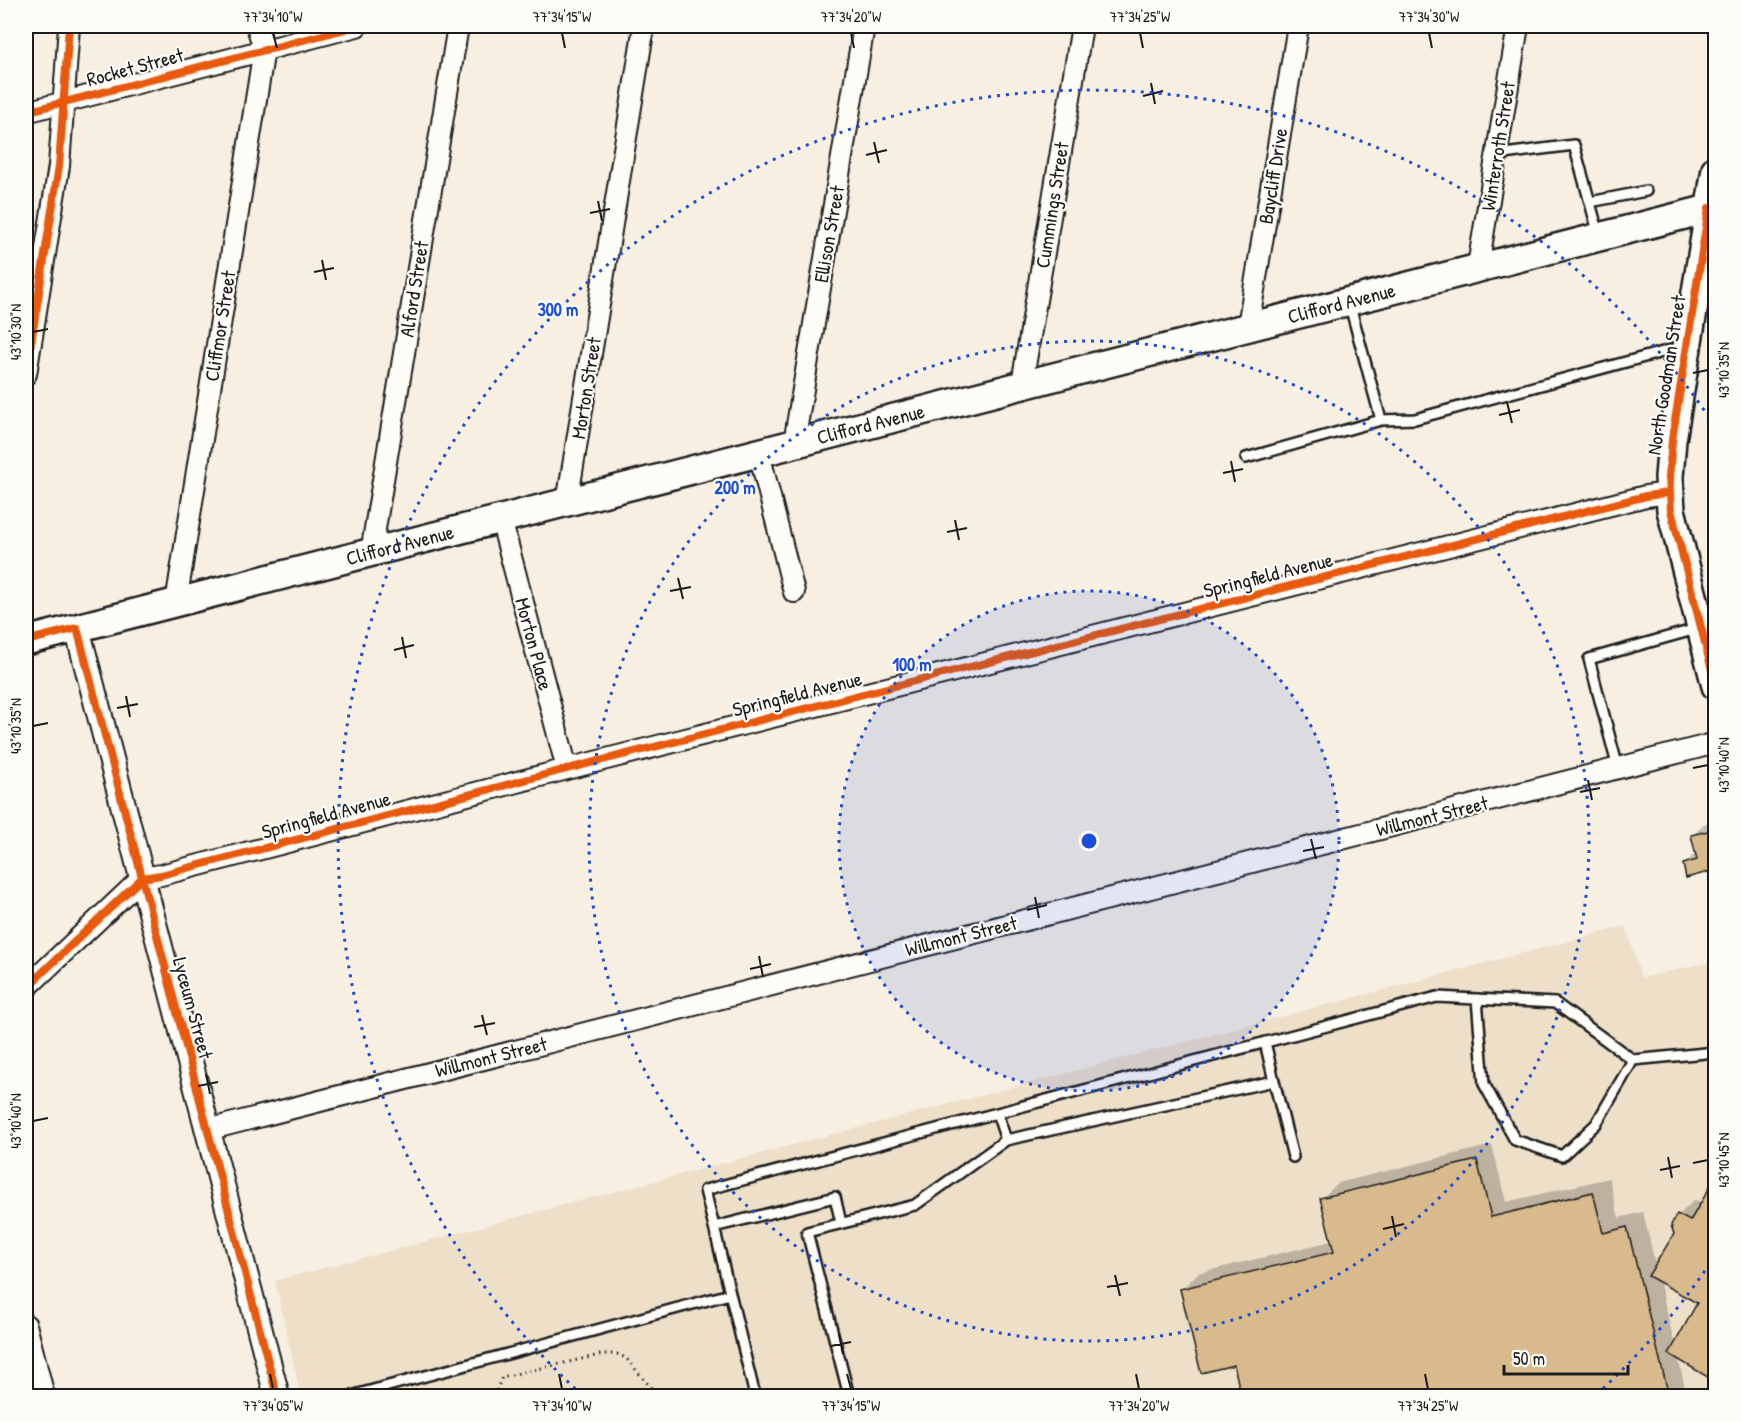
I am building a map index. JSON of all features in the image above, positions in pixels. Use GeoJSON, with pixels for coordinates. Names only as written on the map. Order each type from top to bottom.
{"type":"FeatureCollection","features":[{"type":"Feature","properties":{"kind":"main road","name":"North Goodman Street"},"geometry":{"type":"LineString","coordinates":[[1716,169],[1706,284],[1687,346],[1669,460],[1670,493],[1675,530],[1716,686]]}},
{"type":"Feature","properties":{"kind":"main road","name":"Clifford Avenue"},"geometry":{"type":"LineString","coordinates":[[26,641],[1478,266],[1712,208]]}},
{"type":"Feature","properties":{"kind":"street"},"geometry":{"type":"LineString","coordinates":[[26,374],[59,166],[69,26]]}},
{"type":"Feature","properties":{"kind":"street"},"geometry":{"type":"LineString","coordinates":[[257,26],[264,49]]}},
{"type":"Feature","properties":{"kind":"street","name":"Rocket Street"},"geometry":{"type":"LineString","coordinates":[[26,112],[357,26]]}},
{"type":"Feature","properties":{"kind":"street","name":"Alford Street"},"geometry":{"type":"LineString","coordinates":[[371,553],[458,26]]}},
{"type":"Feature","properties":{"kind":"street","name":"Morton Street"},"geometry":{"type":"LineString","coordinates":[[567,503],[645,26]]}},
{"type":"Feature","properties":{"kind":"street","name":"Ellison Street"},"geometry":{"type":"LineString","coordinates":[[794,443],[864,26]]}},
{"type":"Feature","properties":{"kind":"street","name":"Cummings Street"},"geometry":{"type":"LineString","coordinates":[[1022,384],[1082,26]]}},
{"type":"Feature","properties":{"kind":"street","name":"Baycliff Drive"},"geometry":{"type":"LineString","coordinates":[[1248,326],[1298,26]]}},
{"type":"Feature","properties":{"kind":"street","name":"Winterroth Street"},"geometry":{"type":"LineString","coordinates":[[1478,266],[1518,26]]}},
{"type":"Feature","properties":{"kind":"street","name":"Cliffmor Street"},"geometry":{"type":"LineString","coordinates":[[176,603],[264,49]]}},
{"type":"Feature","properties":{"kind":"street"},"geometry":{"type":"LineString","coordinates":[[759,453],[794,592]]}},
{"type":"Feature","properties":{"kind":"street","name":"Springfield Avenue"},"geometry":{"type":"LineString","coordinates":[[142,878],[1646,496],[1670,493]]}},
{"type":"Feature","properties":{"kind":"street","name":"Morton Place"},"geometry":{"type":"LineString","coordinates":[[501,519],[567,769]]}},
{"type":"Feature","properties":{"kind":"street","name":"Lyceum Street"},"geometry":{"type":"LineString","coordinates":[[77,628],[277,1396]]}},
{"type":"Feature","properties":{"kind":"street","name":"Willmont Street"},"geometry":{"type":"LineString","coordinates":[[207,1130],[1716,743]]}},
{"type":"Feature","properties":{"kind":"street"},"geometry":{"type":"LineString","coordinates":[[26,987],[142,878]]}},
{"type":"Feature","properties":{"kind":"street"},"geometry":{"type":"LineString","coordinates":[[26,1325],[44,1396]]}},
{"type":"Feature","properties":{"kind":"lane"},"geometry":{"type":"LineString","coordinates":[[1496,155],[1574,145],[1599,237]]}},
{"type":"Feature","properties":{"kind":"lane"},"geometry":{"type":"LineString","coordinates":[[1590,202],[1646,191]]}},
{"type":"Feature","properties":{"kind":"lane"},"geometry":{"type":"LineString","coordinates":[[1348,300],[1381,420]]}},
{"type":"Feature","properties":{"kind":"lane"},"geometry":{"type":"LineString","coordinates":[[1246,458],[1381,420],[1415,419],[1687,346]]}},
{"type":"Feature","properties":{"kind":"lane"},"geometry":{"type":"LineString","coordinates":[[1618,768],[1588,659],[1700,628]]}},
{"type":"Feature","properties":{"kind":"lane"},"geometry":{"type":"LineString","coordinates":[[755,1396],[705,1190],[1437,997],[1555,1002],[1633,1060],[1716,1052]]}},
{"type":"Feature","properties":{"kind":"lane"},"geometry":{"type":"LineString","coordinates":[[1477,999],[1484,1084],[1515,1140],[1562,1156],[1596,1124],[1633,1060]]}},
{"type":"Feature","properties":{"kind":"lane"},"geometry":{"type":"LineString","coordinates":[[1265,1042],[1293,1157]]}},
{"type":"Feature","properties":{"kind":"lane"},"geometry":{"type":"LineString","coordinates":[[849,1396],[807,1232],[915,1205],[1006,1140],[1274,1081]]}},
{"type":"Feature","properties":{"kind":"lane"},"geometry":{"type":"LineString","coordinates":[[997,1113],[1006,1140]]}},
{"type":"Feature","properties":{"kind":"lane"},"geometry":{"type":"LineString","coordinates":[[714,1227],[835,1197],[842,1223]]}},
{"type":"Feature","properties":{"kind":"lane"},"geometry":{"type":"LineString","coordinates":[[351,1396],[730,1294]]}},
{"type":"Feature","properties":{"kind":"path"},"geometry":{"type":"LineString","coordinates":[[494,1396],[502,1377],[604,1354],[617,1354],[626,1358],[658,1396]]}},
{"type":"Feature","properties":{"kind":"shaded area"},"geometry":{"type":"Polygon","coordinates":[[[1626,926],[1641,978],[1715,961],[1715,1396],[301,1396],[275,1281],[1626,926]]]}},
{"type":"Feature","properties":{"kind":"building"},"geometry":{"type":"Polygon","coordinates":[[[1716,829],[1716,870],[1686,878],[1683,864],[1697,860],[1691,835],[1716,829]]]}},
{"type":"Feature","properties":{"kind":"building"},"geometry":{"type":"Polygon","coordinates":[[[1477,1160],[1491,1217],[1593,1192],[1603,1233],[1627,1227],[1669,1396],[1241,1396],[1234,1365],[1201,1373],[1180,1289],[1334,1252],[1320,1198],[1477,1160]]]}},
{"type":"Feature","properties":{"kind":"building"},"geometry":{"type":"Polygon","coordinates":[[[1716,1177],[1716,1382],[1669,1354],[1697,1303],[1648,1276],[1674,1234],[1671,1225],[1677,1214],[1690,1221],[1716,1177]]]}},
{"type":"Feature","properties":{"kind":"cycle path"},"geometry":{"type":"LineString","coordinates":[[26,374],[59,166],[69,26]]}},
{"type":"Feature","properties":{"kind":"cycle path"},"geometry":{"type":"LineString","coordinates":[[26,112],[357,26]]}},
{"type":"Feature","properties":{"kind":"cycle path"},"geometry":{"type":"LineString","coordinates":[[1709,208],[1672,440],[1669,477],[1671,510],[1716,686]]}},
{"type":"Feature","properties":{"kind":"cycle path"},"geometry":{"type":"LineString","coordinates":[[26,988],[142,878],[1646,496],[1669,493]]}},
{"type":"Feature","properties":{"kind":"cycle path"},"geometry":{"type":"LineString","coordinates":[[26,641],[77,628],[277,1396]]}}]}
